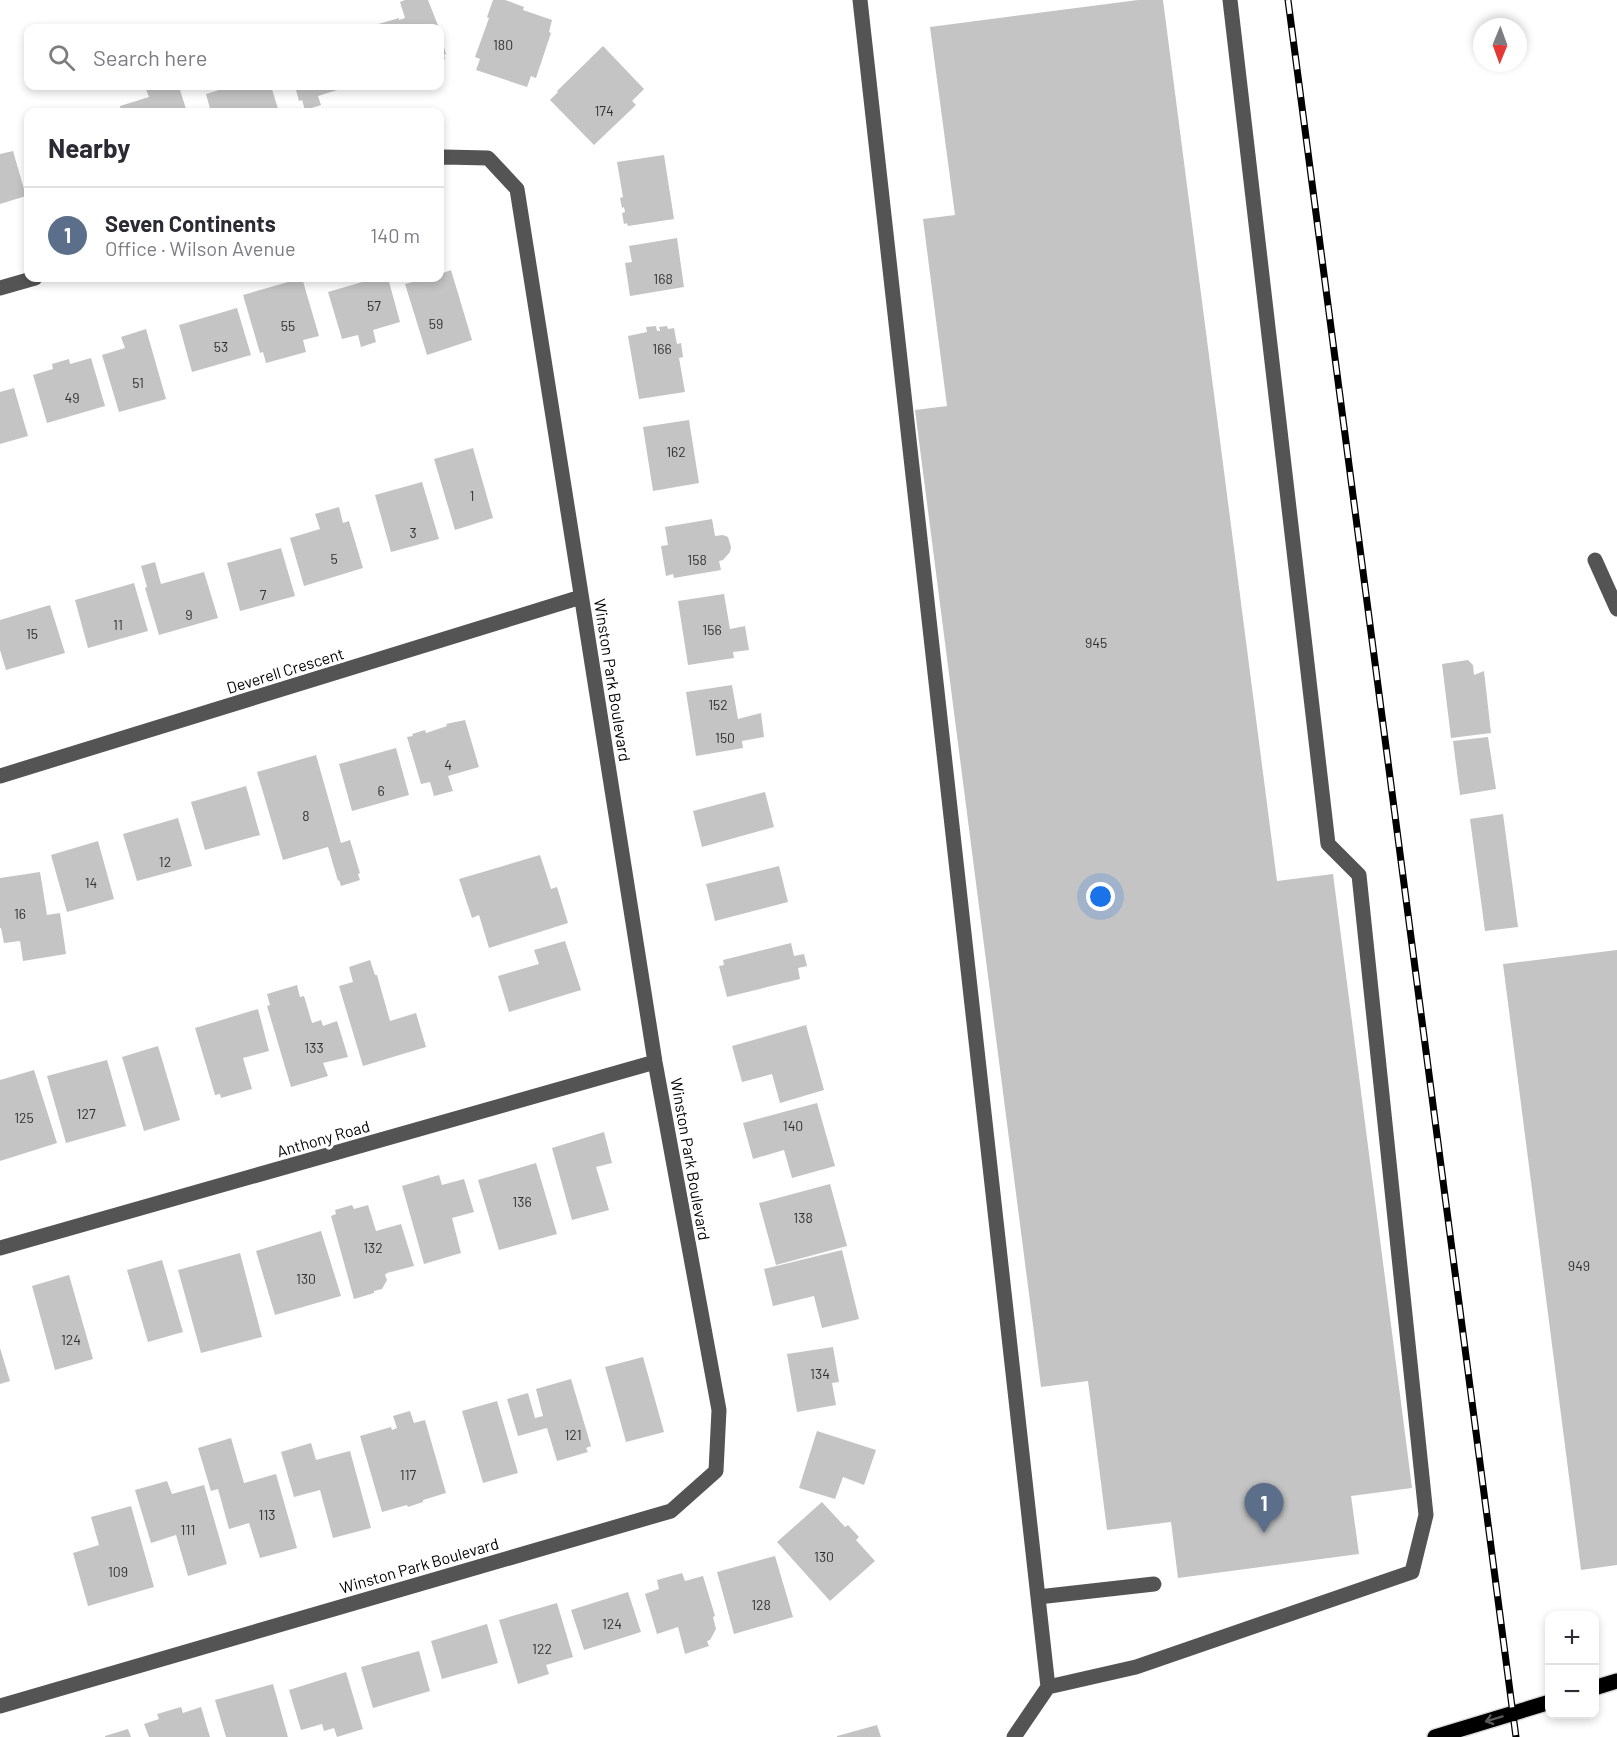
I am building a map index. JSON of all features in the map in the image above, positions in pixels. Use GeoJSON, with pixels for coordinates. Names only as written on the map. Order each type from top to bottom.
{"type":"FeatureCollection","features":[{"type":"Feature","properties":{"kind":"main road"},"geometry":{"type":"LineString","coordinates":[[1599,1686],[1617,1681]]}},
{"type":"Feature","properties":{"kind":"main road"},"geometry":{"type":"LineString","coordinates":[[1435,1737],[1545,1704]]}},
{"type":"Feature","properties":{"kind":"street"},"geometry":{"type":"LineString","coordinates":[[860,0],[1048,1687],[1014,1737]]}},
{"type":"Feature","properties":{"kind":"street"},"geometry":{"type":"LineString","coordinates":[[1048,1687],[1136,1667],[1412,1572],[1426,1515],[1359,875],[1328,844],[1230,0]]}},
{"type":"Feature","properties":{"kind":"street","name":"Winston Park Boulevard"},"geometry":{"type":"LineString","coordinates":[[0,1706],[671,1511],[716,1471],[719,1410],[655,1062],[517,189],[488,158],[444,158]]}},
{"type":"Feature","properties":{"kind":"street"},"geometry":{"type":"LineString","coordinates":[[0,288],[24,281]]}},
{"type":"Feature","properties":{"kind":"street"},"geometry":{"type":"LineString","coordinates":[[1595,560],[1617,609]]}},
{"type":"Feature","properties":{"kind":"street","name":"Deverell Crescent"},"geometry":{"type":"LineString","coordinates":[[0,776],[581,597]]}},
{"type":"Feature","properties":{"kind":"street","name":"Anthony Road"},"geometry":{"type":"LineString","coordinates":[[0,1248],[655,1062]]}},
{"type":"Feature","properties":{"kind":"street"},"geometry":{"type":"LineString","coordinates":[[1038,1597],[1154,1584]]}},
{"type":"Feature","properties":{"kind":"building"},"geometry":{"type":"Polygon","coordinates":[[[428,0],[437,24],[378,24],[405,18],[400,2],[428,0]]]}},
{"type":"Feature","properties":{"kind":"building"},"geometry":{"type":"Polygon","coordinates":[[[493,0],[505,0],[524,7],[523,10],[552,20],[549,32],[551,33],[536,78],[531,76],[527,87],[476,70],[480,59],[475,57],[493,0]]]}},
{"type":"Feature","properties":{"kind":"building"},"geometry":{"type":"Polygon","coordinates":[[[1138,0],[1163,0],[1277,881],[1333,874],[1412,1488],[1351,1496],[1359,1554],[1178,1578],[1171,1522],[1107,1530],[1088,1381],[1041,1387],[915,410],[947,406],[923,219],[955,215],[930,27],[1138,0]]]}},
{"type":"Feature","properties":{"kind":"building"},"geometry":{"type":"Polygon","coordinates":[[[603,46],[644,89],[632,101],[636,105],[594,145],[550,100],[603,46]]]}},
{"type":"Feature","properties":{"kind":"building"},"geometry":{"type":"Polygon","coordinates":[[[146,90],[180,90],[186,108],[120,108],[120,106],[149,97],[146,90]]]}},
{"type":"Feature","properties":{"kind":"building"},"geometry":{"type":"Polygon","coordinates":[[[219,90],[272,90],[278,108],[210,108],[206,94],[219,90]]]}},
{"type":"Feature","properties":{"kind":"building"},"geometry":{"type":"Polygon","coordinates":[[[296,90],[337,90],[318,96],[321,105],[311,108],[304,108],[302,100],[299,101],[296,90]]]}},
{"type":"Feature","properties":{"kind":"building"},"geometry":{"type":"Polygon","coordinates":[[[13,151],[24,197],[0,204],[0,154],[13,151]]]}},
{"type":"Feature","properties":{"kind":"building"},"geometry":{"type":"Polygon","coordinates":[[[664,155],[674,219],[628,226],[627,223],[624,224],[622,213],[625,212],[620,198],[623,197],[617,162],[664,155]]]}},
{"type":"Feature","properties":{"kind":"building"},"geometry":{"type":"Polygon","coordinates":[[[677,238],[684,287],[630,296],[625,263],[632,262],[629,246],[677,238]]]}},
{"type":"Feature","properties":{"kind":"building"},"geometry":{"type":"Polygon","coordinates":[[[451,270],[472,340],[427,355],[405,284],[444,282],[444,273],[451,270]]]}},
{"type":"Feature","properties":{"kind":"building"},"geometry":{"type":"Polygon","coordinates":[[[288,282],[303,282],[319,336],[303,340],[306,352],[266,363],[263,352],[260,353],[243,295],[288,282]]]}},
{"type":"Feature","properties":{"kind":"building"},"geometry":{"type":"Polygon","coordinates":[[[362,282],[389,282],[400,322],[373,330],[376,342],[361,347],[358,335],[342,339],[328,292],[362,282]]]}},
{"type":"Feature","properties":{"kind":"building"},"geometry":{"type":"Polygon","coordinates":[[[237,308],[251,355],[192,372],[179,325],[237,308]]]}},
{"type":"Feature","properties":{"kind":"building"},"geometry":{"type":"Polygon","coordinates":[[[656,326],[657,331],[660,331],[659,327],[674,328],[677,344],[681,343],[683,357],[679,358],[685,392],[639,399],[628,336],[647,332],[646,327],[656,326]]]}},
{"type":"Feature","properties":{"kind":"building"},"geometry":{"type":"Polygon","coordinates":[[[146,329],[166,399],[119,412],[102,355],[125,348],[121,337],[146,329]]]}},
{"type":"Feature","properties":{"kind":"building"},"geometry":{"type":"Polygon","coordinates":[[[91,358],[105,406],[47,423],[33,375],[53,369],[52,364],[69,359],[70,364],[91,358]]]}},
{"type":"Feature","properties":{"kind":"building"},"geometry":{"type":"Polygon","coordinates":[[[14,388],[28,436],[0,444],[0,392],[14,388]]]}},
{"type":"Feature","properties":{"kind":"building"},"geometry":{"type":"Polygon","coordinates":[[[689,420],[699,483],[653,491],[643,427],[689,420]]]}},
{"type":"Feature","properties":{"kind":"building"},"geometry":{"type":"Polygon","coordinates":[[[473,448],[493,518],[455,530],[434,459],[473,448]]]}},
{"type":"Feature","properties":{"kind":"building"},"geometry":{"type":"Polygon","coordinates":[[[422,482],[439,539],[391,552],[375,495],[422,482]]]}},
{"type":"Feature","properties":{"kind":"building"},"geometry":{"type":"Polygon","coordinates":[[[339,507],[343,523],[349,521],[363,568],[304,586],[290,538],[320,529],[315,514],[339,507]]]}},
{"type":"Feature","properties":{"kind":"building"},"geometry":{"type":"Polygon","coordinates":[[[712,519],[715,536],[728,537],[731,547],[730,552],[719,561],[721,570],[674,578],[673,574],[666,576],[661,546],[668,545],[665,527],[712,519]]]}},
{"type":"Feature","properties":{"kind":"building"},"geometry":{"type":"Polygon","coordinates":[[[281,548],[295,596],[240,611],[227,563],[281,548]]]}},
{"type":"Feature","properties":{"kind":"building"},"geometry":{"type":"Polygon","coordinates":[[[155,562],[161,584],[204,572],[218,618],[159,635],[141,566],[155,562]]]}},
{"type":"Feature","properties":{"kind":"building"},"geometry":{"type":"Polygon","coordinates":[[[134,583],[148,631],[88,648],[75,600],[134,583]]]}},
{"type":"Feature","properties":{"kind":"building"},"geometry":{"type":"Polygon","coordinates":[[[724,594],[730,629],[745,626],[749,650],[733,652],[734,658],[688,665],[678,601],[724,594]]]}},
{"type":"Feature","properties":{"kind":"building"},"geometry":{"type":"Polygon","coordinates":[[[50,605],[65,653],[6,670],[0,650],[0,620],[50,605]]]}},
{"type":"Feature","properties":{"kind":"building"},"geometry":{"type":"Polygon","coordinates":[[[1468,660],[1473,665],[1474,675],[1484,671],[1491,733],[1451,738],[1442,664],[1468,660]]]}},
{"type":"Feature","properties":{"kind":"building"},"geometry":{"type":"Polygon","coordinates":[[[732,685],[738,719],[761,713],[764,737],[742,741],[743,748],[696,756],[686,692],[732,685]]]}},
{"type":"Feature","properties":{"kind":"building"},"geometry":{"type":"Polygon","coordinates":[[[465,720],[479,767],[448,776],[453,791],[434,796],[430,782],[421,784],[407,737],[465,720]]]}},
{"type":"Feature","properties":{"kind":"building"},"geometry":{"type":"Polygon","coordinates":[[[1488,737],[1496,789],[1460,795],[1453,741],[1488,737]]]}},
{"type":"Feature","properties":{"kind":"building"},"geometry":{"type":"Polygon","coordinates":[[[396,748],[409,795],[352,811],[339,764],[396,748]]]}},
{"type":"Feature","properties":{"kind":"building"},"geometry":{"type":"Polygon","coordinates":[[[316,755],[341,843],[350,840],[360,873],[358,874],[360,880],[341,886],[328,847],[283,860],[257,772],[316,755]]]}},
{"type":"Feature","properties":{"kind":"building"},"geometry":{"type":"Polygon","coordinates":[[[246,786],[260,835],[205,850],[191,802],[246,786]]]}},
{"type":"Feature","properties":{"kind":"building"},"geometry":{"type":"Polygon","coordinates":[[[765,792],[774,827],[702,847],[693,811],[765,792]]]}},
{"type":"Feature","properties":{"kind":"building"},"geometry":{"type":"Polygon","coordinates":[[[1503,814],[1518,927],[1485,931],[1470,819],[1503,814]]]}},
{"type":"Feature","properties":{"kind":"building"},"geometry":{"type":"Polygon","coordinates":[[[178,818],[192,866],[137,881],[123,834],[178,818]]]}},
{"type":"Feature","properties":{"kind":"building"},"geometry":{"type":"Polygon","coordinates":[[[98,841],[114,899],[67,912],[51,855],[98,841]]]}},
{"type":"Feature","properties":{"kind":"building"},"geometry":{"type":"Polygon","coordinates":[[[540,855],[551,889],[557,887],[568,923],[489,948],[479,915],[472,918],[459,879],[540,855]]]}},
{"type":"Feature","properties":{"kind":"building"},"geometry":{"type":"Polygon","coordinates":[[[779,866],[788,902],[715,921],[706,884],[779,866]]]}},
{"type":"Feature","properties":{"kind":"building"},"geometry":{"type":"Polygon","coordinates":[[[40,872],[47,915],[60,913],[66,954],[23,961],[20,941],[4,943],[0,928],[0,878],[40,872]]]}},
{"type":"Feature","properties":{"kind":"building"},"geometry":{"type":"Polygon","coordinates":[[[565,941],[581,990],[509,1012],[498,976],[539,964],[534,950],[565,941]]]}},
{"type":"Feature","properties":{"kind":"building"},"geometry":{"type":"Polygon","coordinates":[[[791,943],[794,956],[804,954],[807,966],[798,968],[800,979],[727,997],[719,966],[724,965],[723,960],[791,943]]]}},
{"type":"Feature","properties":{"kind":"building"},"geometry":{"type":"Polygon","coordinates":[[[1617,950],[1617,1565],[1581,1570],[1503,964],[1617,950]]]}},
{"type":"Feature","properties":{"kind":"building"},"geometry":{"type":"Polygon","coordinates":[[[370,960],[375,975],[377,975],[390,1021],[416,1013],[426,1047],[363,1066],[339,986],[353,982],[349,967],[370,960]]]}},
{"type":"Feature","properties":{"kind":"building"},"geometry":{"type":"Polygon","coordinates":[[[297,985],[300,997],[304,996],[312,1023],[321,1020],[323,1026],[337,1021],[348,1057],[323,1063],[328,1076],[291,1087],[267,1006],[270,1005],[267,994],[297,985]]]}},
{"type":"Feature","properties":{"kind":"building"},"geometry":{"type":"Polygon","coordinates":[[[258,1009],[269,1051],[243,1058],[252,1089],[221,1098],[220,1094],[215,1095],[195,1028],[258,1009]]]}},
{"type":"Feature","properties":{"kind":"building"},"geometry":{"type":"Polygon","coordinates":[[[806,1025],[824,1090],[780,1103],[772,1074],[742,1082],[732,1046],[806,1025]]]}},
{"type":"Feature","properties":{"kind":"building"},"geometry":{"type":"Polygon","coordinates":[[[158,1046],[180,1120],[144,1131],[122,1057],[158,1046]]]}},
{"type":"Feature","properties":{"kind":"building"},"geometry":{"type":"Polygon","coordinates":[[[107,1060],[126,1126],[66,1143],[47,1076],[107,1060]]]}},
{"type":"Feature","properties":{"kind":"building"},"geometry":{"type":"Polygon","coordinates":[[[34,1070],[57,1143],[0,1161],[0,1080],[34,1070]]]}},
{"type":"Feature","properties":{"kind":"building"},"geometry":{"type":"Polygon","coordinates":[[[817,1103],[835,1166],[792,1178],[784,1150],[753,1159],[743,1123],[817,1103]]]}},
{"type":"Feature","properties":{"kind":"building"},"geometry":{"type":"Polygon","coordinates":[[[604,1132],[612,1163],[596,1167],[609,1210],[572,1220],[552,1148],[604,1132]]]}},
{"type":"Feature","properties":{"kind":"building"},"geometry":{"type":"Polygon","coordinates":[[[536,1163],[557,1234],[499,1250],[478,1180],[536,1163]]]}},
{"type":"Feature","properties":{"kind":"building"},"geometry":{"type":"Polygon","coordinates":[[[439,1175],[442,1185],[464,1179],[474,1212],[452,1218],[461,1253],[424,1264],[402,1186],[439,1175]]]}},
{"type":"Feature","properties":{"kind":"building"},"geometry":{"type":"Polygon","coordinates":[[[830,1184],[847,1246],[776,1265],[759,1203],[830,1184]]]}},
{"type":"Feature","properties":{"kind":"building"},"geometry":{"type":"Polygon","coordinates":[[[352,1205],[354,1209],[368,1205],[376,1231],[401,1224],[414,1266],[387,1273],[385,1275],[387,1280],[382,1289],[354,1299],[331,1216],[336,1214],[335,1210],[352,1205]]]}},
{"type":"Feature","properties":{"kind":"building"},"geometry":{"type":"Polygon","coordinates":[[[321,1231],[341,1296],[275,1315],[256,1251],[321,1231]]]}},
{"type":"Feature","properties":{"kind":"building"},"geometry":{"type":"Polygon","coordinates":[[[842,1250],[859,1319],[822,1328],[814,1296],[773,1306],[764,1269],[842,1250]]]}},
{"type":"Feature","properties":{"kind":"building"},"geometry":{"type":"Polygon","coordinates":[[[240,1253],[262,1337],[201,1353],[178,1270],[240,1253]]]}},
{"type":"Feature","properties":{"kind":"building"},"geometry":{"type":"Polygon","coordinates":[[[162,1260],[183,1332],[148,1342],[127,1270],[162,1260]]]}},
{"type":"Feature","properties":{"kind":"building"},"geometry":{"type":"Polygon","coordinates":[[[69,1275],[93,1359],[55,1370],[32,1286],[69,1275]]]}},
{"type":"Feature","properties":{"kind":"building"},"geometry":{"type":"Polygon","coordinates":[[[833,1347],[839,1382],[832,1383],[836,1405],[797,1412],[787,1354],[833,1347]]]}},
{"type":"Feature","properties":{"kind":"building"},"geometry":{"type":"Polygon","coordinates":[[[0,1348],[10,1381],[0,1384],[0,1348]]]}},
{"type":"Feature","properties":{"kind":"building"},"geometry":{"type":"Polygon","coordinates":[[[643,1357],[664,1432],[626,1442],[605,1367],[643,1357]]]}},
{"type":"Feature","properties":{"kind":"building"},"geometry":{"type":"Polygon","coordinates":[[[571,1379],[591,1446],[586,1448],[588,1452],[557,1461],[547,1428],[518,1436],[507,1399],[528,1393],[535,1418],[543,1416],[536,1389],[571,1379]]]}},
{"type":"Feature","properties":{"kind":"building"},"geometry":{"type":"Polygon","coordinates":[[[497,1401],[518,1473],[483,1483],[462,1411],[497,1401]]]}},
{"type":"Feature","properties":{"kind":"building"},"geometry":{"type":"Polygon","coordinates":[[[410,1411],[414,1423],[425,1420],[446,1493],[408,1507],[407,1505],[382,1512],[360,1436],[391,1427],[392,1430],[397,1428],[393,1416],[410,1411]]]}},
{"type":"Feature","properties":{"kind":"building"},"geometry":{"type":"Polygon","coordinates":[[[817,1431],[876,1450],[864,1485],[843,1477],[835,1499],[799,1488],[817,1431]]]}},
{"type":"Feature","properties":{"kind":"building"},"geometry":{"type":"Polygon","coordinates":[[[231,1438],[244,1483],[276,1474],[297,1548],[260,1558],[249,1523],[229,1529],[218,1489],[211,1491],[198,1448],[231,1438]]]}},
{"type":"Feature","properties":{"kind":"building"},"geometry":{"type":"Polygon","coordinates":[[[311,1443],[316,1460],[350,1451],[371,1528],[333,1538],[320,1490],[294,1497],[281,1452],[311,1443]]]}},
{"type":"Feature","properties":{"kind":"building"},"geometry":{"type":"Polygon","coordinates":[[[167,1481],[172,1494],[204,1485],[227,1564],[188,1576],[176,1535],[151,1543],[135,1490],[167,1481]]]}},
{"type":"Feature","properties":{"kind":"building"},"geometry":{"type":"Polygon","coordinates":[[[822,1502],[845,1527],[848,1525],[859,1537],[856,1540],[875,1561],[830,1601],[777,1542],[822,1502]]]}},
{"type":"Feature","properties":{"kind":"building"},"geometry":{"type":"Polygon","coordinates":[[[131,1506],[154,1587],[88,1606],[73,1553],[99,1545],[91,1517],[131,1506]]]}},
{"type":"Feature","properties":{"kind":"building"},"geometry":{"type":"Polygon","coordinates":[[[775,1556],[793,1617],[734,1634],[717,1572],[775,1556]]]}},
{"type":"Feature","properties":{"kind":"building"},"geometry":{"type":"Polygon","coordinates":[[[682,1573],[685,1581],[703,1576],[715,1616],[713,1617],[716,1629],[707,1641],[709,1646],[685,1654],[678,1627],[657,1634],[645,1594],[659,1589],[657,1580],[682,1573]]]}},
{"type":"Feature","properties":{"kind":"building"},"geometry":{"type":"Polygon","coordinates":[[[628,1592],[641,1632],[584,1650],[571,1610],[628,1592]]]}},
{"type":"Feature","properties":{"kind":"building"},"geometry":{"type":"Polygon","coordinates":[[[557,1603],[573,1657],[546,1665],[549,1674],[518,1684],[499,1620],[557,1603]]]}},
{"type":"Feature","properties":{"kind":"building"},"geometry":{"type":"Polygon","coordinates":[[[487,1624],[498,1663],[442,1679],[431,1641],[487,1624]]]}},
{"type":"Feature","properties":{"kind":"building"},"geometry":{"type":"Polygon","coordinates":[[[419,1651],[430,1691],[373,1708],[361,1667],[419,1651]]]}},
{"type":"Feature","properties":{"kind":"building"},"geometry":{"type":"Polygon","coordinates":[[[346,1672],[363,1729],[337,1737],[334,1728],[324,1731],[322,1724],[301,1730],[289,1690],[346,1672]]]}},
{"type":"Feature","properties":{"kind":"building"},"geometry":{"type":"Polygon","coordinates":[[[273,1684],[288,1737],[226,1737],[215,1700],[273,1684]]]}},
{"type":"Feature","properties":{"kind":"building"},"geometry":{"type":"Polygon","coordinates":[[[181,1707],[183,1713],[201,1707],[210,1737],[149,1737],[144,1724],[159,1719],[157,1714],[181,1707]]]}},
{"type":"Feature","properties":{"kind":"building"},"geometry":{"type":"Polygon","coordinates":[[[877,1725],[881,1737],[837,1737],[837,1736],[877,1725]]]}},
{"type":"Feature","properties":{"kind":"building"},"geometry":{"type":"Polygon","coordinates":[[[128,1729],[131,1737],[105,1737],[105,1736],[128,1729]]]}},
{"type":"Feature","properties":{"kind":"railway"},"geometry":{"type":"LineString","coordinates":[[1288,0],[1516,1737]]}},
{"type":"Feature","properties":{"kind":"place","name":"Seven Continents"},"geometry":{"type":"Point","coordinates":[1264,1533]}}]}
